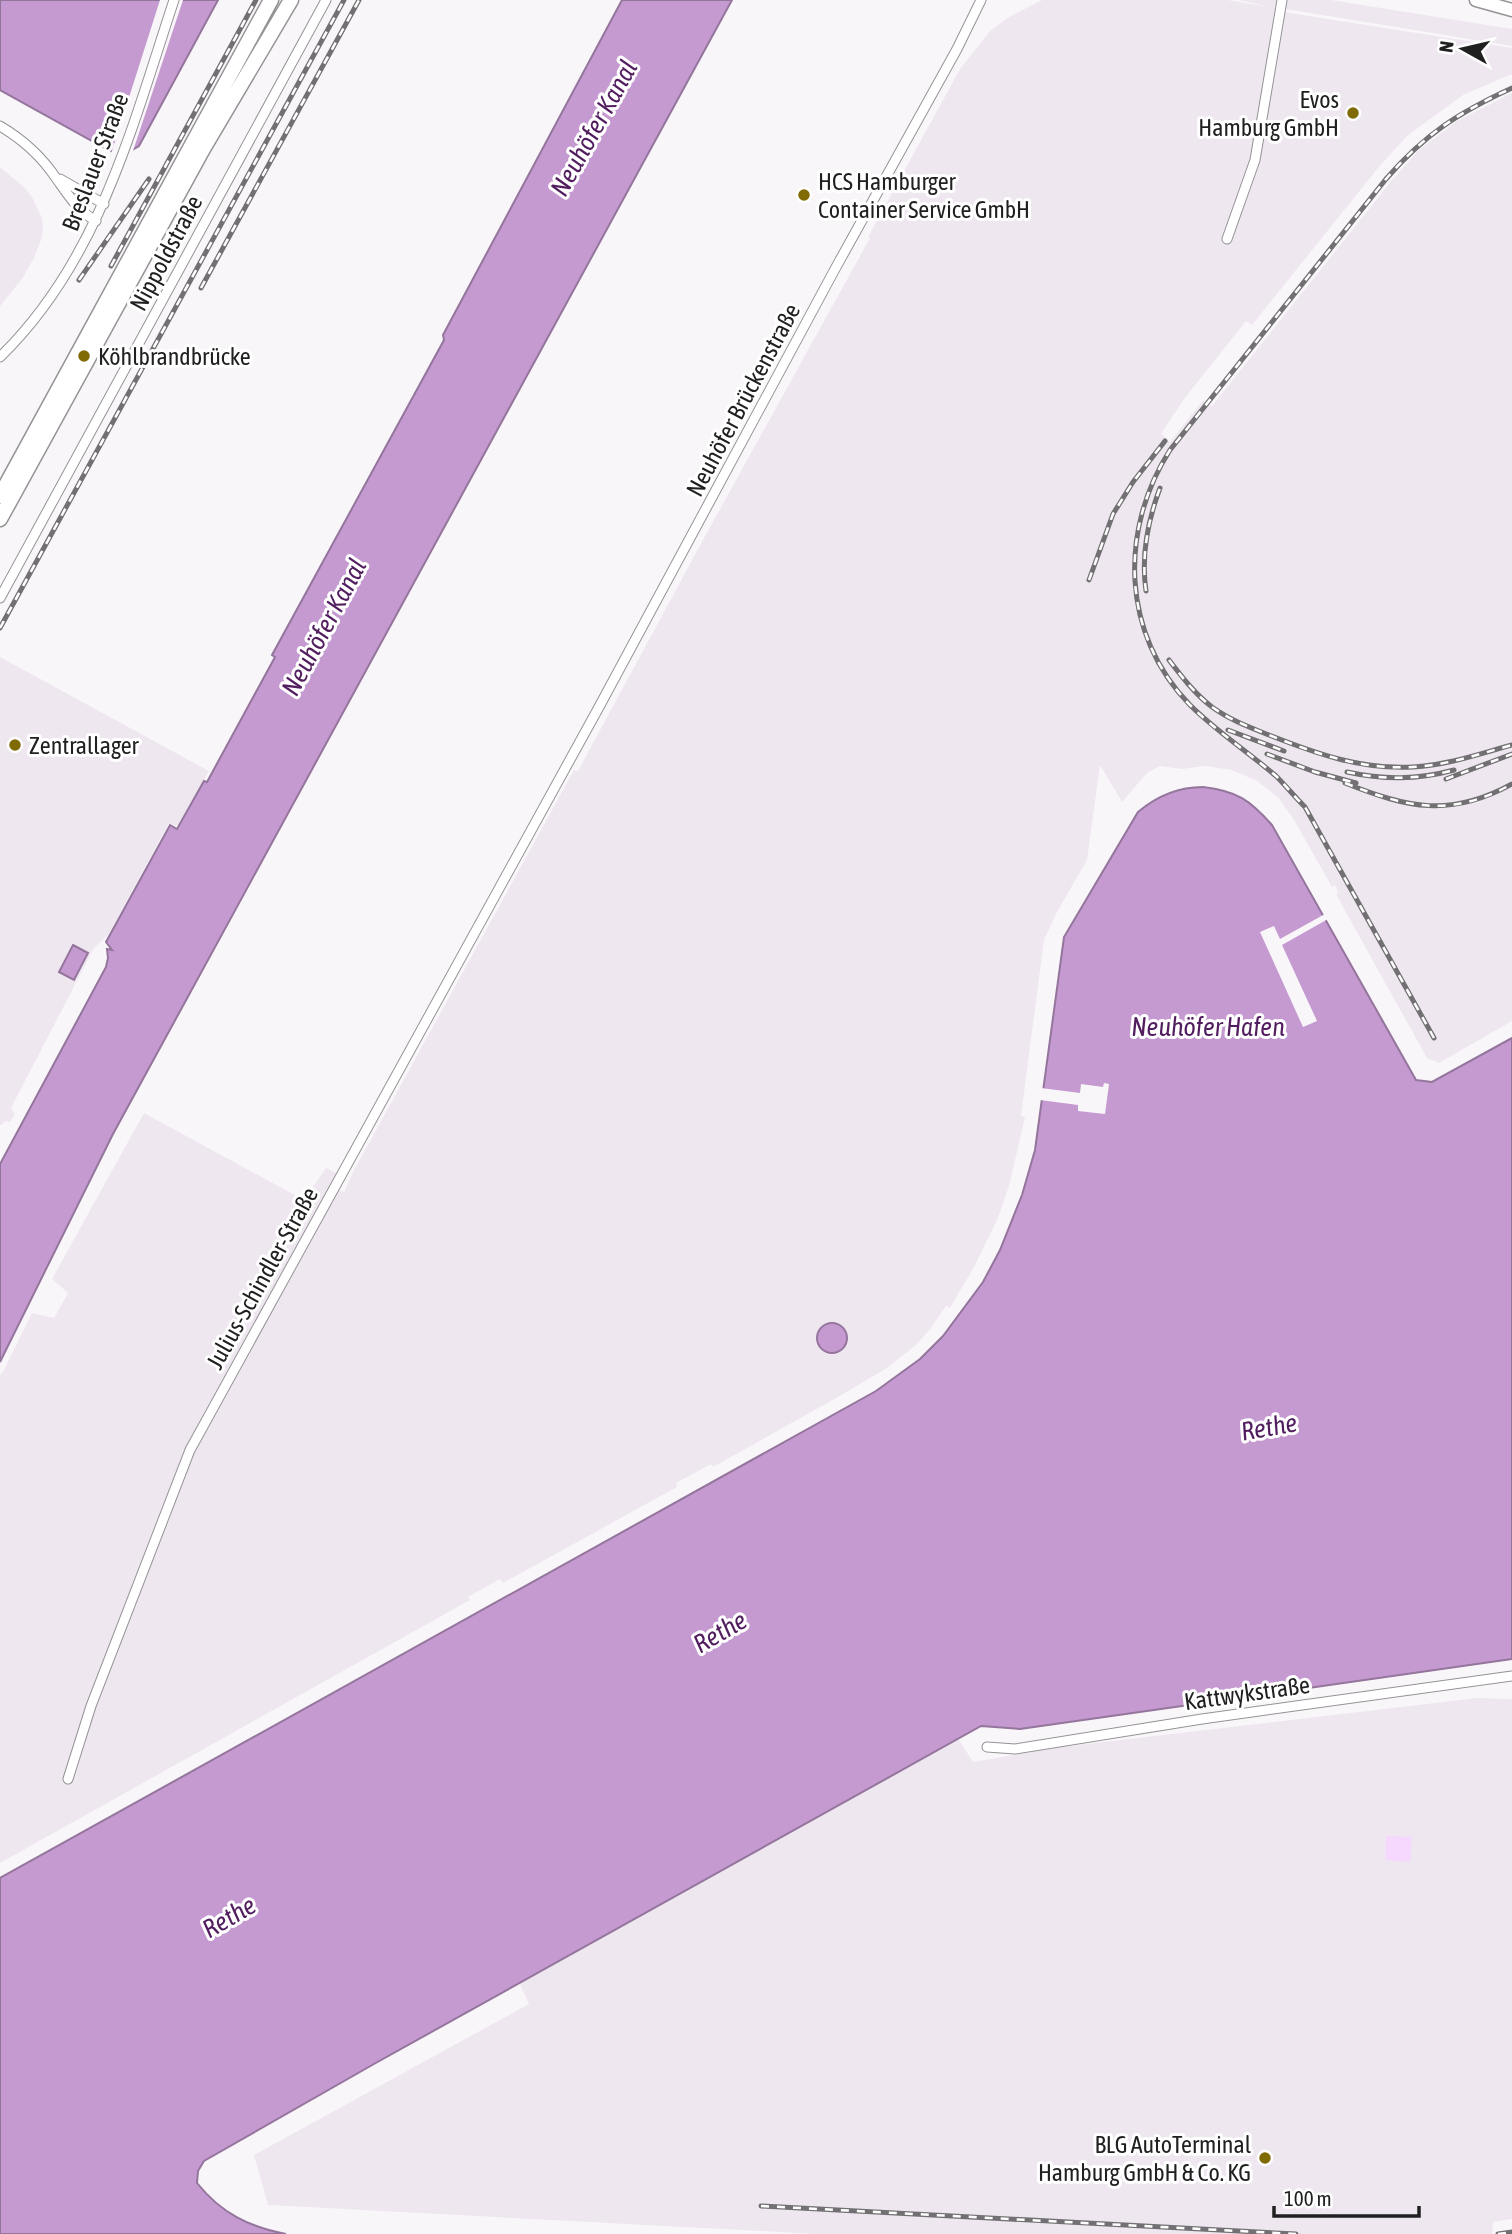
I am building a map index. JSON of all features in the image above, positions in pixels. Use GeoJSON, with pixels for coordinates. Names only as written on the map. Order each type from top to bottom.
{"type":"FeatureCollection","features":[{"type":"Feature","properties":{"kind":"main road"},"geometry":{"type":"LineString","coordinates":[[0,496],[271,0]]}},
{"type":"Feature","properties":{"kind":"main road"},"geometry":{"type":"LineString","coordinates":[[0,519],[203,149],[291,0]]}},
{"type":"Feature","properties":{"kind":"main road"},"geometry":{"type":"LineString","coordinates":[[1476,0],[1512,10]]}},
{"type":"Feature","properties":{"kind":"street","name":"Breslauer Straße"},"geometry":{"type":"LineString","coordinates":[[0,357],[52,296],[76,260],[96,221],[114,179],[174,0]]}},
{"type":"Feature","properties":{"kind":"street","name":"Nippoldstraße"},"geometry":{"type":"LineString","coordinates":[[0,598],[326,0]]}},
{"type":"Feature","properties":{"kind":"street","name":"Neuhöfer Brückenstraße"},"geometry":{"type":"LineString","coordinates":[[539,818],[835,269],[951,61],[981,0]]}},
{"type":"Feature","properties":{"kind":"street"},"geometry":{"type":"LineString","coordinates":[[1227,239],[1255,160],[1282,0]]}},
{"type":"Feature","properties":{"kind":"street"},"geometry":{"type":"LineString","coordinates":[[0,126],[25,143],[55,176],[72,202],[96,221]]}},
{"type":"Feature","properties":{"kind":"street"},"geometry":{"type":"LineString","coordinates":[[55,176],[104,204]]}},
{"type":"Feature","properties":{"kind":"street","name":"Julius-Schindler-Straße"},"geometry":{"type":"LineString","coordinates":[[68,1779],[91,1706],[190,1450],[539,818]]}},
{"type":"Feature","properties":{"kind":"street","name":"Kattwykstraße"},"geometry":{"type":"LineString","coordinates":[[988,1747],[1015,1749],[1202,1719],[1512,1676]]}},
{"type":"Feature","properties":{"kind":"shaded area"},"geometry":{"type":"Polygon","coordinates":[[[1042,0],[1228,0],[1269,7],[1239,0],[1331,0],[1512,29],[1512,46],[1273,7],[1290,13],[1512,48],[1512,74],[1463,95],[1407,136],[1378,168],[1252,325],[1246,321],[1184,399],[1161,434],[1170,442],[1203,400],[1212,406],[1392,180],[1419,150],[1457,121],[1512,93],[1512,1021],[1439,1063],[1427,1058],[1336,894],[1338,892],[1335,885],[1332,887],[1278,797],[1257,781],[1232,770],[1205,766],[1182,769],[1160,766],[1147,773],[1122,802],[1100,765],[1087,860],[1044,940],[1021,1116],[1025,1117],[1009,1186],[998,1218],[974,1267],[950,1308],[946,1306],[916,1345],[887,1368],[838,1397],[713,1467],[711,1464],[676,1483],[677,1487],[503,1583],[500,1579],[468,1597],[470,1600],[0,1863],[0,1375],[32,1313],[54,1318],[68,1293],[52,1279],[144,1113],[304,1200],[326,1168],[346,1178],[339,1190],[344,1192],[574,770],[578,771],[960,69],[990,31],[1009,17],[1042,0]]]}},
{"type":"Feature","properties":{"kind":"shaded area"},"geometry":{"type":"Polygon","coordinates":[[[0,167],[32,197],[42,218],[43,228],[34,258],[22,279],[0,306],[0,167]]]}},
{"type":"Feature","properties":{"kind":"shaded area"},"geometry":{"type":"Polygon","coordinates":[[[0,657],[209,771],[179,824],[175,826],[169,823],[108,935],[94,948],[11,1108],[15,1114],[10,1122],[5,1121],[2,1125],[0,1125],[0,657]]]}},
{"type":"Feature","properties":{"kind":"shaded area"},"geometry":{"type":"Polygon","coordinates":[[[1477,1698],[1512,1699],[1512,2219],[1493,2222],[1492,2234],[817,2234],[268,2205],[254,2155],[529,2004],[518,1980],[954,1732],[973,1762],[1061,1747],[1477,1698]]]}},
{"type":"Feature","properties":{"kind":"shaded area"},"geometry":{"type":"Polygon","coordinates":[[[1386,1836],[1412,1837],[1410,1862],[1385,1860],[1386,1836]]]}},
{"type":"Feature","properties":{"kind":"water"},"geometry":{"type":"Polygon","coordinates":[[[0,0],[218,0],[139,146],[127,153],[110,151],[0,90],[0,0]]]}},
{"type":"Feature","properties":{"kind":"water","name":"Neuhöfer Kanal"},"geometry":{"type":"Polygon","coordinates":[[[622,0],[732,0],[113,1134],[0,1362],[0,1164],[106,967],[107,949],[112,950],[106,942],[170,825],[177,829],[204,781],[207,782],[275,657],[272,655],[444,340],[443,335],[622,0]]]}},
{"type":"Feature","properties":{"kind":"water"},"geometry":{"type":"Polygon","coordinates":[[[1203,787],[1225,791],[1242,798],[1272,825],[1416,1080],[1432,1082],[1512,1038],[1512,1659],[1020,1729],[981,1726],[204,2161],[198,2171],[197,2183],[216,2203],[248,2223],[286,2234],[0,2234],[0,1878],[876,1391],[920,1359],[943,1336],[983,1282],[1000,1250],[1022,1195],[1035,1150],[1064,937],[1138,812],[1168,793],[1203,787]]]}},
{"type":"Feature","properties":{"kind":"water"},"geometry":{"type":"Polygon","coordinates":[[[73,945],[88,953],[74,980],[59,972],[73,945]]]}},
{"type":"Feature","properties":{"kind":"water"},"geometry":{"type":"Polygon","coordinates":[[[832,1323],[838,1324],[846,1332],[846,1344],[838,1352],[832,1353],[826,1352],[818,1344],[817,1338],[818,1332],[826,1324],[832,1323]]]}},
{"type":"Feature","properties":{"kind":"pier"},"geometry":{"type":"Polygon","coordinates":[[[160,0],[183,0],[132,154],[111,154],[160,0]]]}},
{"type":"Feature","properties":{"kind":"pier"},"geometry":{"type":"Polygon","coordinates":[[[1325,914],[1328,919],[1282,945],[1317,1021],[1303,1027],[1260,932],[1274,926],[1280,939],[1325,914]]]}},
{"type":"Feature","properties":{"kind":"pier"},"geometry":{"type":"Polygon","coordinates":[[[1104,1083],[1109,1084],[1105,1114],[1078,1111],[1078,1105],[1040,1100],[1041,1088],[1080,1093],[1081,1084],[1103,1087],[1104,1083]]]}},
{"type":"Feature","properties":{"kind":"railway"},"geometry":{"type":"LineString","coordinates":[[111,266],[256,0]]}},
{"type":"Feature","properties":{"kind":"railway"},"geometry":{"type":"LineString","coordinates":[[0,628],[344,0]]}},
{"type":"Feature","properties":{"kind":"railway"},"geometry":{"type":"LineString","coordinates":[[201,288],[359,0]]}},
{"type":"Feature","properties":{"kind":"railway"},"geometry":{"type":"LineString","coordinates":[[1434,1038],[1305,807],[1276,776],[1200,715],[1167,677],[1151,646],[1140,614],[1135,581],[1136,547],[1142,514],[1153,481],[1170,450],[1386,179],[1415,149],[1443,126],[1512,88]]}},
{"type":"Feature","properties":{"kind":"railway"},"geometry":{"type":"LineString","coordinates":[[79,280],[149,179]]}},
{"type":"Feature","properties":{"kind":"railway"},"geometry":{"type":"LineString","coordinates":[[1089,580],[1113,514],[1133,482],[1165,441]]}},
{"type":"Feature","properties":{"kind":"railway"},"geometry":{"type":"LineString","coordinates":[[1146,591],[1144,565],[1147,539],[1160,488]]}},
{"type":"Feature","properties":{"kind":"railway"},"geometry":{"type":"LineString","coordinates":[[1169,660],[1200,697],[1226,716],[1287,742],[1340,759],[1376,766],[1426,766],[1512,745]]}},
{"type":"Feature","properties":{"kind":"railway"},"geometry":{"type":"LineString","coordinates":[[1228,730],[1284,751]]}},
{"type":"Feature","properties":{"kind":"railway"},"geometry":{"type":"LineString","coordinates":[[1267,754],[1315,772],[1356,783]]}},
{"type":"Feature","properties":{"kind":"railway"},"geometry":{"type":"LineString","coordinates":[[1446,779],[1512,754]]}},
{"type":"Feature","properties":{"kind":"railway"},"geometry":{"type":"LineString","coordinates":[[1347,772],[1400,778],[1454,770]]}},
{"type":"Feature","properties":{"kind":"railway"},"geometry":{"type":"LineString","coordinates":[[1345,783],[1389,798],[1429,806],[1469,802],[1512,784]]}},
{"type":"Feature","properties":{"kind":"railway"},"geometry":{"type":"LineString","coordinates":[[761,2206],[1296,2234]]}},
{"type":"Feature","properties":{"kind":"railway"},"geometry":{"type":"LineString","coordinates":[[1498,2234],[1512,2232]]}},
{"type":"Feature","properties":{"kind":"place","name":"Evos Hamburg GmbH"},"geometry":{"type":"Point","coordinates":[1353,113]}},
{"type":"Feature","properties":{"kind":"place","name":"HCS Hamburger Container Service GmbH"},"geometry":{"type":"Point","coordinates":[804,195]}},
{"type":"Feature","properties":{"kind":"place","name":"Köhlbrandbrücke"},"geometry":{"type":"Point","coordinates":[84,356]}},
{"type":"Feature","properties":{"kind":"place","name":"Zentrallager"},"geometry":{"type":"Point","coordinates":[15,745]}},
{"type":"Feature","properties":{"kind":"place","name":"BLG AutoTerminal Hamburg GmbH & Co. KG"},"geometry":{"type":"Point","coordinates":[1265,2158]}},
{"type":"Feature","properties":{"kind":"water label","name":"Neuhöfer Hafen"},"geometry":{"type":"Point","coordinates":[1208,1027]}},
{"type":"Feature","properties":{"kind":"water label","name":"Rethe"},"geometry":{"type":"Point","coordinates":[1269,1427]}},
{"type":"Feature","properties":{"kind":"water label","name":"Rethe"},"geometry":{"type":"Point","coordinates":[720,1632]}},
{"type":"Feature","properties":{"kind":"water label","name":"Rethe"},"geometry":{"type":"Point","coordinates":[229,1917]}}]}
